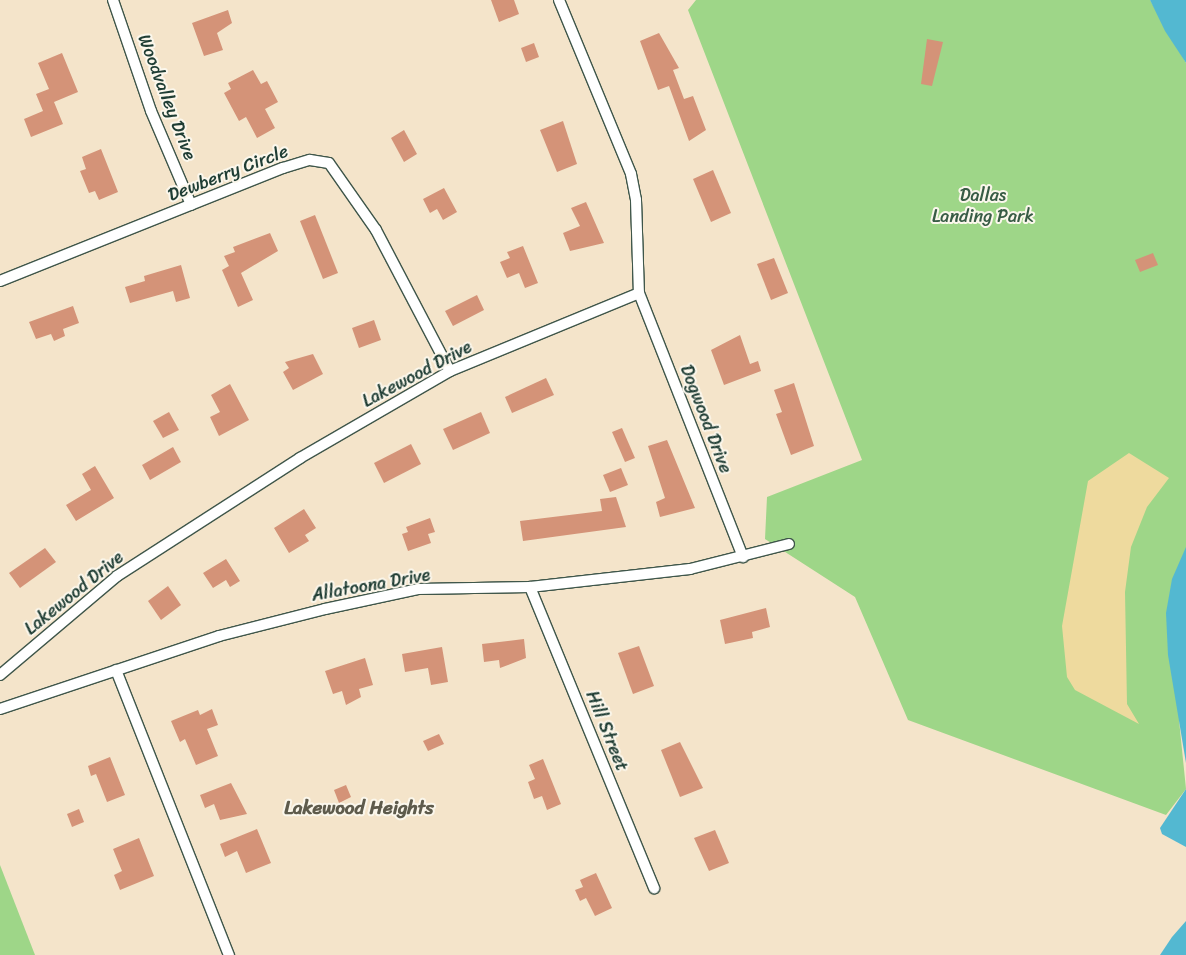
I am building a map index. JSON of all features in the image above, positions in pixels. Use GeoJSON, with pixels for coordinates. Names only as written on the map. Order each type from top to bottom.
{"type":"FeatureCollection","features":[{"type":"Feature","properties":{"kind":"street","name":"Woodvalley Drive"},"geometry":{"type":"LineString","coordinates":[[113,0],[152,111],[191,204]]}},
{"type":"Feature","properties":{"kind":"street"},"geometry":{"type":"LineString","coordinates":[[559,0],[631,174],[636,200],[639,293]]}},
{"type":"Feature","properties":{"kind":"street","name":"Dewberry Circle"},"geometry":{"type":"LineString","coordinates":[[0,281],[283,168],[310,160],[329,163],[376,230],[450,371]]}},
{"type":"Feature","properties":{"kind":"street","name":"Lakewood Drive"},"geometry":{"type":"LineString","coordinates":[[0,675],[117,576],[300,458],[450,371],[639,293]]}},
{"type":"Feature","properties":{"kind":"street","name":"Dogwood Drive"},"geometry":{"type":"LineString","coordinates":[[639,293],[743,557]]}},
{"type":"Feature","properties":{"kind":"street","name":"Allatoona Drive"},"geometry":{"type":"LineString","coordinates":[[0,709],[219,636],[418,590],[530,587],[690,569],[789,544]]}},
{"type":"Feature","properties":{"kind":"street","name":"Hill Street"},"geometry":{"type":"LineString","coordinates":[[530,587],[654,888]]}},
{"type":"Feature","properties":{"kind":"street"},"geometry":{"type":"LineString","coordinates":[[116,670],[229,955]]}},
{"type":"Feature","properties":{"kind":"green space","name":"Dallas Landing Park"},"geometry":{"type":"Polygon","coordinates":[[[696,0],[1150,0],[1186,63],[1186,666],[1179,720],[1186,789],[1166,815],[908,720],[855,597],[765,539],[767,497],[862,460],[688,10],[696,0]]]}},
{"type":"Feature","properties":{"kind":"green space"},"geometry":{"type":"Polygon","coordinates":[[[0,865],[35,955],[0,955],[0,865]]]}},
{"type":"Feature","properties":{"kind":"sand"},"geometry":{"type":"Polygon","coordinates":[[[1129,453],[1169,478],[1147,507],[1131,547],[1125,592],[1127,704],[1139,724],[1075,690],[1067,677],[1062,626],[1088,481],[1129,453]]]}},
{"type":"Feature","properties":{"kind":"water"},"geometry":{"type":"Polygon","coordinates":[[[1150,0],[1186,0],[1186,63],[1165,31],[1150,0]]]}},
{"type":"Feature","properties":{"kind":"water"},"geometry":{"type":"Polygon","coordinates":[[[1186,547],[1186,763],[1168,655],[1166,613],[1172,579],[1186,547]]]}},
{"type":"Feature","properties":{"kind":"water"},"geometry":{"type":"Polygon","coordinates":[[[1186,789],[1186,847],[1162,834],[1160,828],[1186,789]]]}},
{"type":"Feature","properties":{"kind":"water"},"geometry":{"type":"Polygon","coordinates":[[[1186,921],[1186,955],[1160,955],[1172,937],[1186,921]]]}},
{"type":"Feature","properties":{"kind":"building"},"geometry":{"type":"Polygon","coordinates":[[[491,0],[514,0],[519,14],[499,22],[491,0]]]}},
{"type":"Feature","properties":{"kind":"building"},"geometry":{"type":"Polygon","coordinates":[[[228,10],[232,23],[217,33],[223,50],[204,56],[192,23],[228,10]]]}},
{"type":"Feature","properties":{"kind":"building"},"geometry":{"type":"Polygon","coordinates":[[[659,33],[679,68],[673,70],[684,99],[693,96],[706,130],[689,141],[669,86],[658,90],[640,41],[659,33]]]}},
{"type":"Feature","properties":{"kind":"building"},"geometry":{"type":"Polygon","coordinates":[[[927,39],[943,42],[932,86],[921,84],[927,39]]]}},
{"type":"Feature","properties":{"kind":"building"},"geometry":{"type":"Polygon","coordinates":[[[534,43],[539,57],[526,62],[521,48],[534,43]]]}},
{"type":"Feature","properties":{"kind":"building"},"geometry":{"type":"Polygon","coordinates":[[[62,53],[78,92],[54,102],[63,124],[31,137],[24,119],[43,111],[36,94],[49,89],[38,63],[62,53]]]}},
{"type":"Feature","properties":{"kind":"building"},"geometry":{"type":"Polygon","coordinates":[[[253,70],[261,84],[267,81],[278,102],[265,109],[275,128],[257,138],[246,117],[239,121],[224,93],[231,89],[228,83],[253,70]]]}},
{"type":"Feature","properties":{"kind":"building"},"geometry":{"type":"Polygon","coordinates":[[[563,121],[577,164],[557,172],[540,130],[563,121]]]}},
{"type":"Feature","properties":{"kind":"building"},"geometry":{"type":"Polygon","coordinates":[[[404,130],[417,154],[404,162],[391,138],[404,130]]]}},
{"type":"Feature","properties":{"kind":"building"},"geometry":{"type":"Polygon","coordinates":[[[101,149],[118,192],[99,200],[95,191],[89,193],[80,171],[86,169],[82,157],[101,149]]]}},
{"type":"Feature","properties":{"kind":"building"},"geometry":{"type":"Polygon","coordinates":[[[713,170],[731,213],[711,222],[693,179],[713,170]]]}},
{"type":"Feature","properties":{"kind":"building"},"geometry":{"type":"Polygon","coordinates":[[[444,188],[457,212],[443,220],[437,209],[430,213],[423,199],[444,188]]]}},
{"type":"Feature","properties":{"kind":"building"},"geometry":{"type":"Polygon","coordinates":[[[586,202],[604,243],[570,251],[563,233],[580,226],[571,208],[586,202]]]}},
{"type":"Feature","properties":{"kind":"building"},"geometry":{"type":"Polygon","coordinates":[[[315,215],[338,273],[323,279],[300,221],[315,215]]]}},
{"type":"Feature","properties":{"kind":"building"},"geometry":{"type":"Polygon","coordinates":[[[270,233],[278,251],[241,273],[253,300],[238,307],[222,270],[229,266],[224,256],[235,252],[233,247],[270,233]]]}},
{"type":"Feature","properties":{"kind":"building"},"geometry":{"type":"Polygon","coordinates":[[[523,246],[538,283],[525,288],[519,273],[507,278],[500,262],[510,258],[507,252],[523,246]]]}},
{"type":"Feature","properties":{"kind":"building"},"geometry":{"type":"Polygon","coordinates":[[[1153,253],[1158,265],[1140,272],[1135,260],[1153,253]]]}},
{"type":"Feature","properties":{"kind":"building"},"geometry":{"type":"Polygon","coordinates":[[[774,258],[788,293],[771,300],[757,264],[774,258]]]}},
{"type":"Feature","properties":{"kind":"building"},"geometry":{"type":"Polygon","coordinates":[[[181,265],[190,298],[176,302],[173,291],[130,303],[125,287],[145,281],[144,276],[181,265]]]}},
{"type":"Feature","properties":{"kind":"building"},"geometry":{"type":"Polygon","coordinates":[[[477,295],[484,310],[453,326],[445,311],[477,295]]]}},
{"type":"Feature","properties":{"kind":"building"},"geometry":{"type":"Polygon","coordinates":[[[73,306],[79,323],[63,329],[65,336],[54,341],[51,334],[36,339],[29,322],[73,306]]]}},
{"type":"Feature","properties":{"kind":"building"},"geometry":{"type":"Polygon","coordinates":[[[374,320],[381,340],[359,348],[352,328],[374,320]]]}},
{"type":"Feature","properties":{"kind":"building"},"geometry":{"type":"Polygon","coordinates":[[[740,335],[750,364],[758,361],[761,371],[724,385],[711,350],[740,335]]]}},
{"type":"Feature","properties":{"kind":"building"},"geometry":{"type":"Polygon","coordinates":[[[313,354],[323,374],[293,390],[283,372],[289,368],[285,362],[313,354]]]}},
{"type":"Feature","properties":{"kind":"building"},"geometry":{"type":"Polygon","coordinates":[[[546,378],[554,395],[512,413],[505,397],[546,378]]]}},
{"type":"Feature","properties":{"kind":"building"},"geometry":{"type":"Polygon","coordinates":[[[794,383],[814,446],[791,455],[776,414],[782,412],[774,390],[794,383]]]}},
{"type":"Feature","properties":{"kind":"building"},"geometry":{"type":"Polygon","coordinates":[[[230,384],[249,420],[219,436],[210,417],[220,412],[211,395],[230,384]]]}},
{"type":"Feature","properties":{"kind":"building"},"geometry":{"type":"Polygon","coordinates":[[[169,412],[179,430],[163,438],[153,421],[169,412]]]}},
{"type":"Feature","properties":{"kind":"building"},"geometry":{"type":"Polygon","coordinates":[[[481,412],[490,433],[453,450],[443,429],[481,412]]]}},
{"type":"Feature","properties":{"kind":"building"},"geometry":{"type":"Polygon","coordinates":[[[622,428],[635,458],[625,462],[612,432],[622,428]]]}},
{"type":"Feature","properties":{"kind":"building"},"geometry":{"type":"Polygon","coordinates":[[[667,440],[695,508],[660,517],[656,502],[665,498],[648,446],[667,440]]]}},
{"type":"Feature","properties":{"kind":"building"},"geometry":{"type":"Polygon","coordinates":[[[411,444],[421,464],[384,483],[374,463],[411,444]]]}},
{"type":"Feature","properties":{"kind":"building"},"geometry":{"type":"Polygon","coordinates":[[[173,447],[181,462],[150,480],[142,465],[173,447]]]}},
{"type":"Feature","properties":{"kind":"building"},"geometry":{"type":"Polygon","coordinates":[[[95,466],[114,498],[76,521],[66,505],[91,490],[82,474],[95,466]]]}},
{"type":"Feature","properties":{"kind":"building"},"geometry":{"type":"Polygon","coordinates":[[[621,468],[628,485],[610,492],[603,475],[621,468]]]}},
{"type":"Feature","properties":{"kind":"building"},"geometry":{"type":"Polygon","coordinates":[[[616,497],[626,527],[523,541],[520,521],[602,511],[600,499],[616,497]]]}},
{"type":"Feature","properties":{"kind":"building"},"geometry":{"type":"Polygon","coordinates":[[[304,509],[316,528],[305,535],[309,541],[289,553],[274,528],[304,509]]]}},
{"type":"Feature","properties":{"kind":"building"},"geometry":{"type":"Polygon","coordinates":[[[430,518],[435,532],[428,534],[431,543],[408,551],[402,534],[408,532],[406,527],[430,518]]]}},
{"type":"Feature","properties":{"kind":"building"},"geometry":{"type":"Polygon","coordinates":[[[45,548],[56,562],[20,588],[9,573],[45,548]]]}},
{"type":"Feature","properties":{"kind":"building"},"geometry":{"type":"Polygon","coordinates":[[[226,559],[240,581],[230,587],[226,580],[213,588],[203,573],[226,559]]]}},
{"type":"Feature","properties":{"kind":"building"},"geometry":{"type":"Polygon","coordinates":[[[168,586],[181,605],[161,620],[148,601],[168,586]]]}},
{"type":"Feature","properties":{"kind":"building"},"geometry":{"type":"Polygon","coordinates":[[[766,608],[770,627],[752,632],[753,638],[725,644],[720,620],[766,608]]]}},
{"type":"Feature","properties":{"kind":"building"},"geometry":{"type":"Polygon","coordinates":[[[524,639],[526,658],[500,668],[499,660],[484,662],[482,644],[524,639]]]}},
{"type":"Feature","properties":{"kind":"building"},"geometry":{"type":"Polygon","coordinates":[[[639,646],[654,686],[633,694],[618,653],[639,646]]]}},
{"type":"Feature","properties":{"kind":"building"},"geometry":{"type":"Polygon","coordinates":[[[442,647],[448,682],[431,685],[428,668],[405,672],[402,654],[442,647]]]}},
{"type":"Feature","properties":{"kind":"building"},"geometry":{"type":"Polygon","coordinates":[[[365,658],[373,685],[359,689],[361,697],[346,705],[342,691],[333,694],[325,671],[365,658]]]}},
{"type":"Feature","properties":{"kind":"building"},"geometry":{"type":"Polygon","coordinates":[[[212,709],[218,725],[207,729],[218,756],[196,765],[185,739],[180,742],[171,721],[198,710],[200,715],[212,709]]]}},
{"type":"Feature","properties":{"kind":"building"},"geometry":{"type":"Polygon","coordinates":[[[439,734],[444,744],[428,751],[423,741],[439,734]]]}},
{"type":"Feature","properties":{"kind":"building"},"geometry":{"type":"Polygon","coordinates":[[[680,742],[703,788],[680,797],[661,750],[680,742]]]}},
{"type":"Feature","properties":{"kind":"building"},"geometry":{"type":"Polygon","coordinates":[[[110,757],[125,795],[107,802],[96,774],[91,776],[88,766],[110,757]]]}},
{"type":"Feature","properties":{"kind":"building"},"geometry":{"type":"Polygon","coordinates":[[[543,759],[561,804],[547,810],[542,796],[534,799],[528,782],[535,779],[529,765],[543,759]]]}},
{"type":"Feature","properties":{"kind":"building"},"geometry":{"type":"Polygon","coordinates":[[[231,783],[247,814],[220,820],[214,804],[205,808],[200,795],[231,783]]]}},
{"type":"Feature","properties":{"kind":"building"},"geometry":{"type":"Polygon","coordinates":[[[346,785],[351,797],[339,803],[334,790],[346,785]]]}},
{"type":"Feature","properties":{"kind":"building"},"geometry":{"type":"Polygon","coordinates":[[[79,809],[84,822],[72,827],[67,814],[79,809]]]}},
{"type":"Feature","properties":{"kind":"building"},"geometry":{"type":"Polygon","coordinates":[[[257,829],[271,863],[246,873],[237,851],[225,857],[220,844],[257,829]]]}},
{"type":"Feature","properties":{"kind":"building"},"geometry":{"type":"Polygon","coordinates":[[[715,830],[729,863],[709,871],[694,838],[715,830]]]}},
{"type":"Feature","properties":{"kind":"building"},"geometry":{"type":"Polygon","coordinates":[[[139,838],[154,876],[120,890],[114,875],[122,871],[113,849],[139,838]]]}},
{"type":"Feature","properties":{"kind":"building"},"geometry":{"type":"Polygon","coordinates":[[[596,873],[612,908],[595,916],[586,898],[580,901],[575,890],[583,887],[580,880],[596,873]]]}},
{"type":"Feature","properties":{"kind":"district","name":"Lakewood Heights"},"geometry":{"type":"Point","coordinates":[359,808]}}]}
